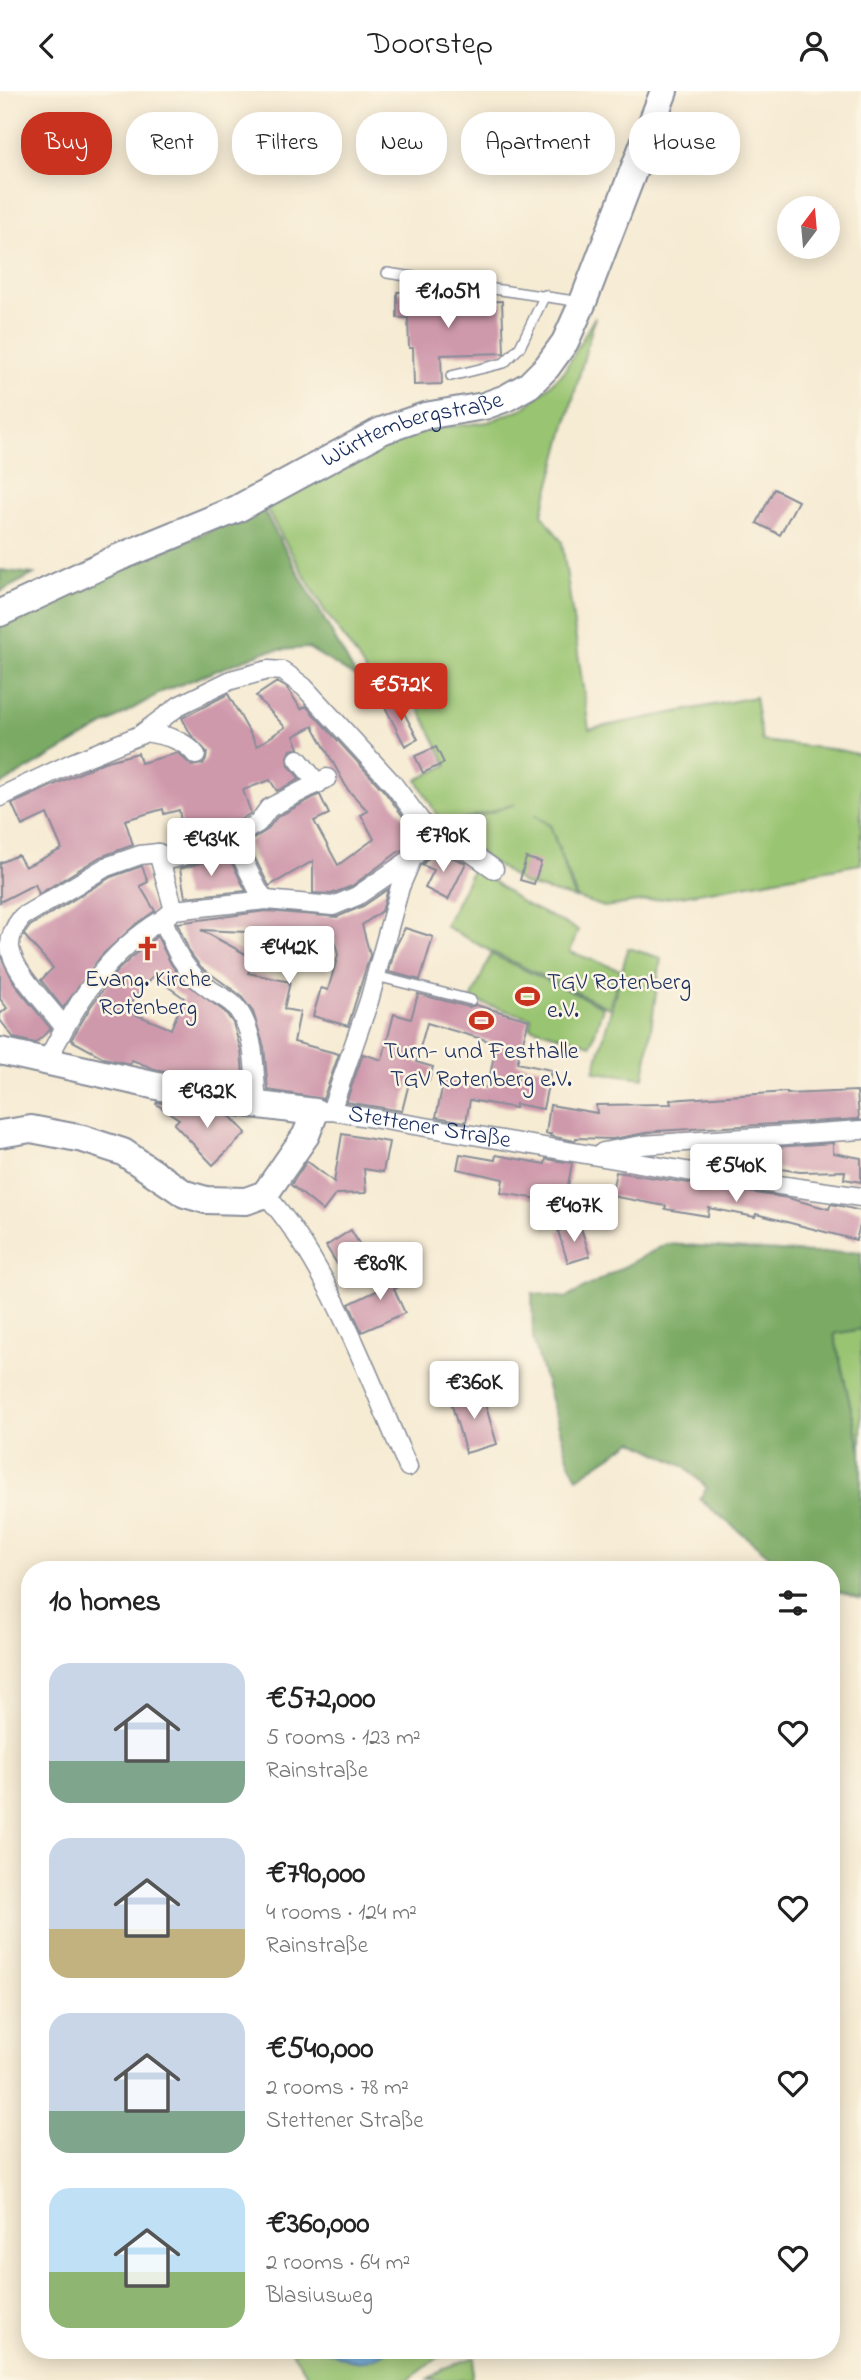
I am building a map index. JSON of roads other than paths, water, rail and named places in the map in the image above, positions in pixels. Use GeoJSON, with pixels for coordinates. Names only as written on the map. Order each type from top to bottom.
{"type":"FeatureCollection","features":[{"type":"Feature","properties":{"kind":"street","name":"Württembergstraße"},"geometry":{"type":"LineString","coordinates":[[0,613],[120,557],[237,509],[381,431],[425,416],[484,406],[529,385],[547,367],[565,342],[664,91]]}},
{"type":"Feature","properties":{"kind":"street"},"geometry":{"type":"LineString","coordinates":[[0,797],[145,732],[180,705],[231,680],[268,670],[283,671],[304,687],[384,774],[432,836],[467,850],[494,869]]}},
{"type":"Feature","properties":{"kind":"street"},"geometry":{"type":"LineString","coordinates":[[145,732],[175,739],[189,746],[196,755]]}},
{"type":"Feature","properties":{"kind":"street"},"geometry":{"type":"LineString","coordinates":[[64,1027],[19,968],[10,950],[14,926],[22,917],[50,898],[71,889],[106,867],[140,855],[158,853],[172,859],[234,842],[241,833],[258,823],[269,808],[322,781],[298,759]]}},
{"type":"Feature","properties":{"kind":"street"},"geometry":{"type":"LineString","coordinates":[[47,1061],[64,1027],[97,977],[119,951],[168,915],[266,900],[333,906],[357,896],[412,859],[432,836]]}},
{"type":"Feature","properties":{"kind":"street"},"geometry":{"type":"LineString","coordinates":[[234,842],[266,900]]}},
{"type":"Feature","properties":{"kind":"street"},"geometry":{"type":"LineString","coordinates":[[158,853],[174,952],[210,990],[230,1000],[243,1018],[253,1058],[257,1104]]}},
{"type":"Feature","properties":{"kind":"street"},"geometry":{"type":"LineString","coordinates":[[0,1134],[31,1129],[83,1139],[123,1152],[185,1194],[206,1201],[246,1201],[265,1194],[323,1112],[376,975],[400,887],[412,859]]}},
{"type":"Feature","properties":{"kind":"street","name":"Stettener Straße"},"geometry":{"type":"LineString","coordinates":[[0,1051],[220,1100],[323,1112],[861,1197]]}},
{"type":"Feature","properties":{"kind":"street"},"geometry":{"type":"LineString","coordinates":[[589,1154],[642,1145],[861,1130]]}},
{"type":"Feature","properties":{"kind":"street"},"geometry":{"type":"LineString","coordinates":[[265,1194],[282,1213],[327,1283],[408,1467]]}},
{"type":"Feature","properties":{"kind":"lane"},"geometry":{"type":"LineString","coordinates":[[387,273],[583,302]]}},
{"type":"Feature","properties":{"kind":"lane"},"geometry":{"type":"LineString","coordinates":[[451,376],[504,363],[520,347],[545,295]]}},
{"type":"Feature","properties":{"kind":"lane"},"geometry":{"type":"LineString","coordinates":[[376,975],[471,1000]]}},
{"type":"Feature","properties":{"kind":"water"},"geometry":{"type":"Polygon","coordinates":[[[347,2359],[372,2359],[365,2361],[347,2359]]]}},
{"type":"Feature","properties":{"kind":"place","name":"Evang. Kirche Rotenberg"},"geometry":{"type":"Point","coordinates":[148,949]}},
{"type":"Feature","properties":{"kind":"place","name":"TGV Rotenberg e.V."},"geometry":{"type":"Point","coordinates":[527,997]}},
{"type":"Feature","properties":{"kind":"place","name":"Turn- und Festhalle TGV Rotenberg e.V."},"geometry":{"type":"Point","coordinates":[481,1021]}}]}
